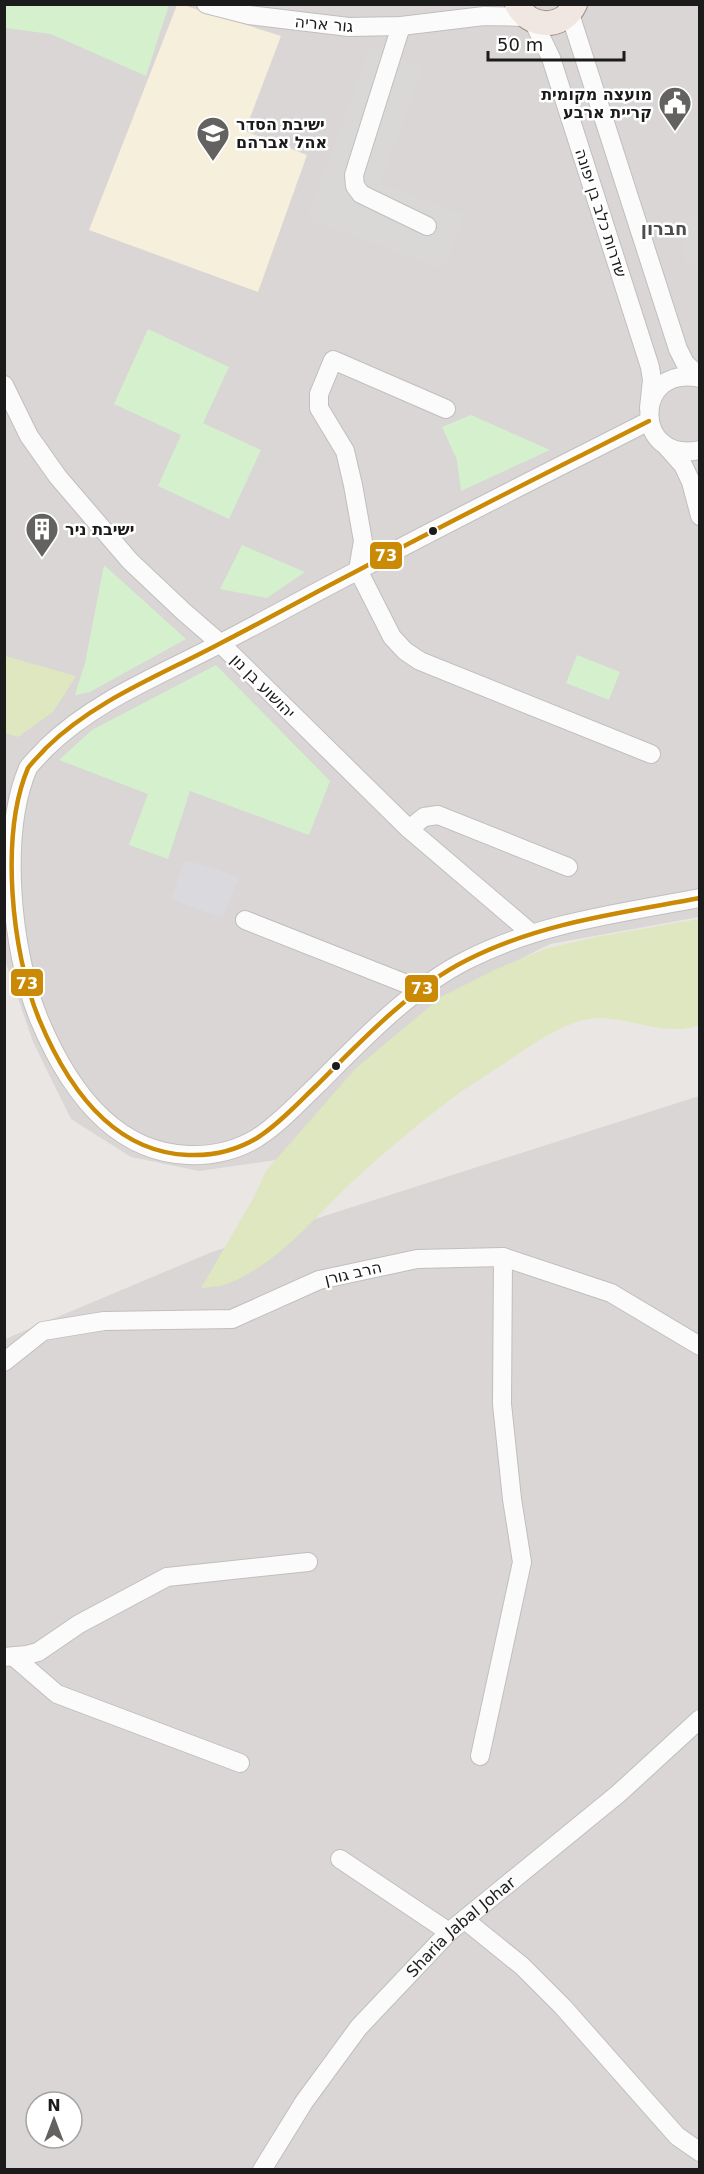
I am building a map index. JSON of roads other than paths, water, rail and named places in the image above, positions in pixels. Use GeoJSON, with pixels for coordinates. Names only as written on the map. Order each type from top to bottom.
{"type":"FeatureCollection","features":[{"type":"Feature","properties":{"kind":"main road"},"geometry":{"type":"LineString","coordinates":[[525,14],[543,24],[553,24],[577,8]]}},
{"type":"Feature","properties":{"kind":"street","name":"גור אריה"},"geometry":{"type":"LineString","coordinates":[[206,4],[249,15],[349,27],[401,26],[484,16],[525,14]]}},
{"type":"Feature","properties":{"kind":"street","name":"גור אריה"},"geometry":{"type":"LineString","coordinates":[[444,21],[480,4]]}},
{"type":"Feature","properties":{"kind":"street","name":"שדרות כלב בן יפונה"},"geometry":{"type":"LineString","coordinates":[[577,8],[678,349],[685,363],[699,378]]}},
{"type":"Feature","properties":{"kind":"street","name":"שדרות כלב בן יפונה"},"geometry":{"type":"LineString","coordinates":[[525,14],[551,58],[650,367],[652,380],[649,415]]}},
{"type":"Feature","properties":{"kind":"street"},"geometry":{"type":"LineString","coordinates":[[401,26],[354,175],[355,186],[361,194],[427,226]]}},
{"type":"Feature","properties":{"kind":"street"},"geometry":{"type":"LineString","coordinates":[[446,410],[333,360],[319,394],[320,408],[345,451],[348,463],[363,541],[358,570],[392,637],[405,651],[420,661],[651,754]]}},
{"type":"Feature","properties":{"kind":"street"},"geometry":{"type":"LineString","coordinates":[[699,378],[678,376],[667,381],[652,397],[649,415],[652,430],[683,465],[691,482],[699,516]]}},
{"type":"Feature","properties":{"kind":"street","name":"יהושוע בן נון"},"geometry":{"type":"LineString","coordinates":[[4,385],[29,436],[58,477],[130,561],[221,644],[409,829],[531,933]]}},
{"type":"Feature","properties":{"kind":"street"},"geometry":{"type":"LineString","coordinates":[[649,415],[221,644],[136,686],[79,720],[30,764],[14,799],[8,824],[8,896],[15,942],[26,985],[40,1022],[68,1076],[82,1096],[116,1131],[139,1144],[187,1155],[234,1149],[256,1138],[276,1124],[364,1039],[422,990],[464,961],[531,933],[699,898]]}},
{"type":"Feature","properties":{"kind":"street"},"geometry":{"type":"LineString","coordinates":[[666,446],[687,452],[699,450]]}},
{"type":"Feature","properties":{"kind":"street"},"geometry":{"type":"LineString","coordinates":[[409,829],[424,817],[438,815],[568,867]]}},
{"type":"Feature","properties":{"kind":"street"},"geometry":{"type":"LineString","coordinates":[[244,920],[422,990]]}},
{"type":"Feature","properties":{"kind":"street"},"geometry":{"type":"LineString","coordinates":[[480,1756],[522,1562],[512,1499],[502,1404],[504,1257]]}},
{"type":"Feature","properties":{"kind":"street","name":"הרב גורן"},"geometry":{"type":"LineString","coordinates":[[8,1354],[43,1331],[104,1321],[232,1318],[320,1280],[417,1259],[504,1257],[611,1293],[699,1346]]}},
{"type":"Feature","properties":{"kind":"street"},"geometry":{"type":"LineString","coordinates":[[9,1657],[38,1652],[79,1624],[167,1577],[308,1562]]}},
{"type":"Feature","properties":{"kind":"street"},"geometry":{"type":"LineString","coordinates":[[9,1657],[57,1694],[240,1763]]}},
{"type":"Feature","properties":{"kind":"street","name":"Sharia Jabal Johar"},"geometry":{"type":"LineString","coordinates":[[262,2169],[304,2102],[359,2027],[449,1932],[618,1794],[699,1719]]}},
{"type":"Feature","properties":{"kind":"street"},"geometry":{"type":"LineString","coordinates":[[340,1859],[449,1932]]}},
{"type":"Feature","properties":{"kind":"street"},"geometry":{"type":"LineString","coordinates":[[465,1920],[522,1966],[563,2007],[677,2136],[699,2152]]}},
{"type":"Feature","properties":{"kind":"place","name":"מועצה מקומית קריית ארבע"},"geometry":{"type":"Point","coordinates":[675,132]}},
{"type":"Feature","properties":{"kind":"place","name":"ישיבת הסדר אהל אברהם"},"geometry":{"type":"Point","coordinates":[213,162]}},
{"type":"Feature","properties":{"kind":"place","name":"ישיבת ניר"},"geometry":{"type":"Point","coordinates":[42,558]}},
{"type":"Feature","properties":{"kind":"district","name":"חברון"},"geometry":{"type":"Point","coordinates":[664,228]}}]}
